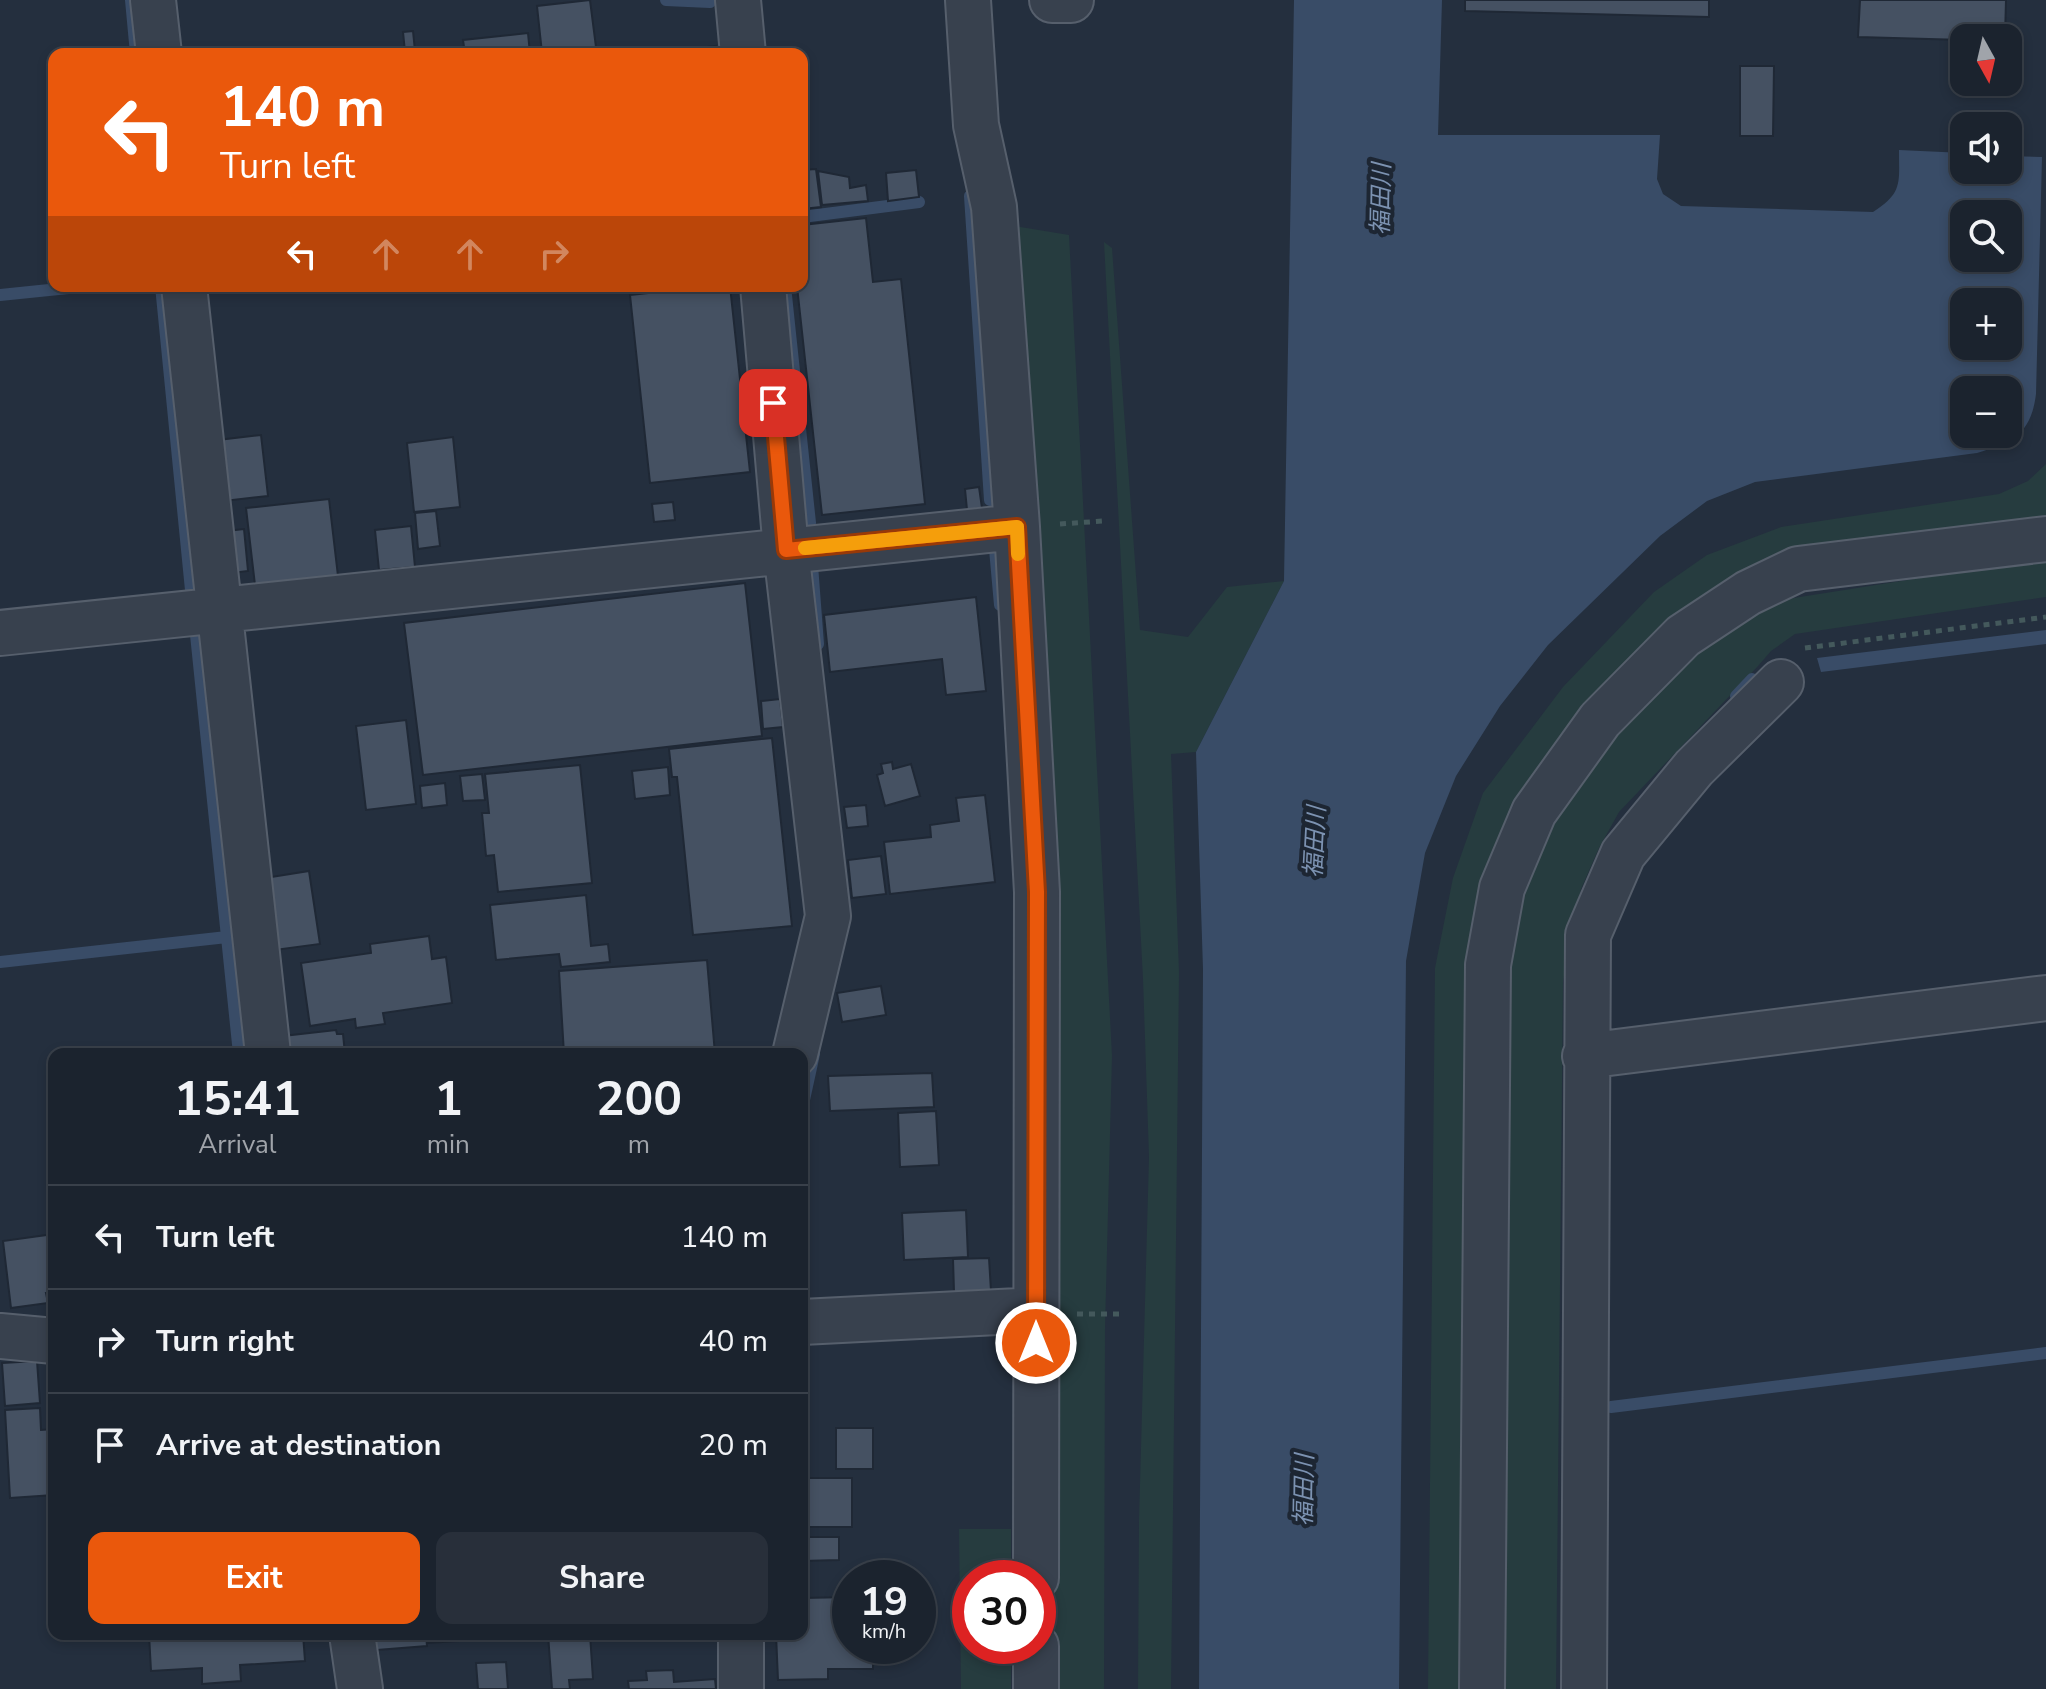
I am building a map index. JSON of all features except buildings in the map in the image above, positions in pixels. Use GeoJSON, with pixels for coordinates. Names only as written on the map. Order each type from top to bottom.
{"type":"FeatureCollection","features":[{"type":"Feature","properties":{"kind":"street"},"geometry":{"type":"LineString","coordinates":[[153,0],[158,48]]}},
{"type":"Feature","properties":{"kind":"street"},"geometry":{"type":"LineString","coordinates":[[738,0],[742,48]]}},
{"type":"Feature","properties":{"kind":"street"},"geometry":{"type":"LineString","coordinates":[[968,0],[976,125],[994,207],[1017,527],[1037,892],[1036,1560]]}},
{"type":"Feature","properties":{"kind":"street"},"geometry":{"type":"LineString","coordinates":[[1052,0],[1071,0]]}},
{"type":"Feature","properties":{"kind":"street"},"geometry":{"type":"LineString","coordinates":[[185,292],[267,1048]]}},
{"type":"Feature","properties":{"kind":"street"},"geometry":{"type":"LineString","coordinates":[[764,292],[786,550],[828,916],[796,1048]]}},
{"type":"Feature","properties":{"kind":"street"},"geometry":{"type":"LineString","coordinates":[[0,633],[1017,527]]}},
{"type":"Feature","properties":{"kind":"street"},"geometry":{"type":"LineString","coordinates":[[1482,1689],[1488,965],[1502,888],[1534,812],[1600,720],[1683,636],[1748,593],[1798,569],[2046,539]]}},
{"type":"Feature","properties":{"kind":"street"},"geometry":{"type":"LineString","coordinates":[[1584,1689],[1588,935],[1623,854],[1694,768],[1791,665]]}},
{"type":"Feature","properties":{"kind":"street"},"geometry":{"type":"LineString","coordinates":[[1585,1056],[2046,998]]}},
{"type":"Feature","properties":{"kind":"street"},"geometry":{"type":"LineString","coordinates":[[808,1322],[1036,1310]]}},
{"type":"Feature","properties":{"kind":"street"},"geometry":{"type":"LineString","coordinates":[[0,1336],[48,1340]]}},
{"type":"Feature","properties":{"kind":"street"},"geometry":{"type":"LineString","coordinates":[[353,1640],[360,1689]]}},
{"type":"Feature","properties":{"kind":"street"},"geometry":{"type":"LineString","coordinates":[[741,1640],[741,1689]]}},
{"type":"Feature","properties":{"kind":"street"},"geometry":{"type":"LineString","coordinates":[[1036,1664],[1036,1689]]}},
{"type":"Feature","properties":{"kind":"path"},"geometry":{"type":"LineString","coordinates":[[1791,665],[2046,617]]}},
{"type":"Feature","properties":{"kind":"green space"},"geometry":{"type":"Polygon","coordinates":[[[1009,225],[1069,235],[1112,1056],[1105,1328],[1104,1689],[1048,1689],[1048,1664],[1056,1664],[1056,1560],[1048,1560],[1050,896],[1009,225]]]}},
{"type":"Feature","properties":{"kind":"green space"},"geometry":{"type":"Polygon","coordinates":[[[1104,242],[1112,248],[1140,630],[1188,637],[1227,587],[1284,581],[1196,752],[1171,754],[1179,972],[1171,1689],[1138,1689],[1139,1521],[1149,1157],[1143,979],[1104,242]]]}},
{"type":"Feature","properties":{"kind":"green space"},"geometry":{"type":"Polygon","coordinates":[[[2046,464],[2046,518],[1790,554],[1519,808],[1463,1689],[1428,1689],[1435,968],[1453,878],[1483,793],[1563,687],[1654,592],[1707,555],[1781,527],[1999,494],[2028,481],[2046,464]]]}},
{"type":"Feature","properties":{"kind":"green space"},"geometry":{"type":"Polygon","coordinates":[[[2046,558],[2046,597],[1795,634],[1771,651],[1619,812],[1599,848],[1581,889],[1563,982],[1556,1689],[1496,1689],[1501,1022],[1523,878],[1554,820],[1604,740],[1684,662],[1769,602],[2046,558]]]}},
{"type":"Feature","properties":{"kind":"green space"},"geometry":{"type":"Polygon","coordinates":[[[959,1529],[1011,1529],[1011,1560],[959,1560],[959,1529]]]}},
{"type":"Feature","properties":{"kind":"green space"},"geometry":{"type":"Polygon","coordinates":[[[961,1664],[1011,1664],[1011,1689],[961,1689],[961,1664]]]}},
{"type":"Feature","properties":{"kind":"water","name":"福田川"},"geometry":{"type":"Polygon","coordinates":[[[1294,0],[1442,0],[1438,135],[1660,135],[1657,179],[1663,194],[1681,206],[1873,212],[1890,199],[1897,186],[1899,150],[1950,152],[1950,184],[2022,184],[2022,156],[2042,157],[2036,394],[2034,408],[2025,427],[2022,430],[2022,376],[1950,376],[1950,448],[1992,448],[1977,453],[1755,482],[1707,501],[1660,536],[1548,645],[1500,706],[1456,776],[1425,853],[1406,961],[1399,1689],[1199,1689],[1203,969],[1196,752],[1284,581],[1294,0]]]}},
{"type":"Feature","properties":{"kind":"water"},"geometry":{"type":"Polygon","coordinates":[[[2046,630],[2046,644],[1821,672],[1817,658],[2046,630]]]}},
{"type":"Feature","properties":{"kind":"waterway"},"geometry":{"type":"LineString","coordinates":[[131,0],[135,48]]}},
{"type":"Feature","properties":{"kind":"waterway"},"geometry":{"type":"LineString","coordinates":[[666,0],[710,2]]}},
{"type":"Feature","properties":{"kind":"waterway"},"geometry":{"type":"LineString","coordinates":[[970,196],[990,500]]}},
{"type":"Feature","properties":{"kind":"waterway"},"geometry":{"type":"LineString","coordinates":[[808,216],[919,202]]}},
{"type":"Feature","properties":{"kind":"waterway"},"geometry":{"type":"LineString","coordinates":[[0,295],[48,290]]}},
{"type":"Feature","properties":{"kind":"waterway"},"geometry":{"type":"LineString","coordinates":[[162,292],[191,590]]}},
{"type":"Feature","properties":{"kind":"waterway"},"geometry":{"type":"LineString","coordinates":[[786,292],[810,523]]}},
{"type":"Feature","properties":{"kind":"waterway"},"geometry":{"type":"LineString","coordinates":[[995,549],[1000,605]]}},
{"type":"Feature","properties":{"kind":"waterway"},"geometry":{"type":"LineString","coordinates":[[812,565],[818,644]]}},
{"type":"Feature","properties":{"kind":"waterway"},"geometry":{"type":"LineString","coordinates":[[195,625],[238,1048]]}},
{"type":"Feature","properties":{"kind":"waterway"},"geometry":{"type":"LineString","coordinates":[[1736,696],[1752,679]]}},
{"type":"Feature","properties":{"kind":"waterway"},"geometry":{"type":"LineString","coordinates":[[0,962],[227,937]]}},
{"type":"Feature","properties":{"kind":"waterway"},"geometry":{"type":"LineString","coordinates":[[808,1082],[814,1054]]}},
{"type":"Feature","properties":{"kind":"waterway"},"geometry":{"type":"LineString","coordinates":[[1611,1407],[2046,1353]]}},
{"type":"Feature","properties":{"kind":"slow traffic"},"geometry":{"type":"LineString","coordinates":[[805,548],[1017,527],[1018,554]]}},
{"type":"Feature","properties":{"kind":"route"},"geometry":{"type":"LineString","coordinates":[[773,403],[786,550],[1017,527],[1037,892],[1036,1343]]}}]}
